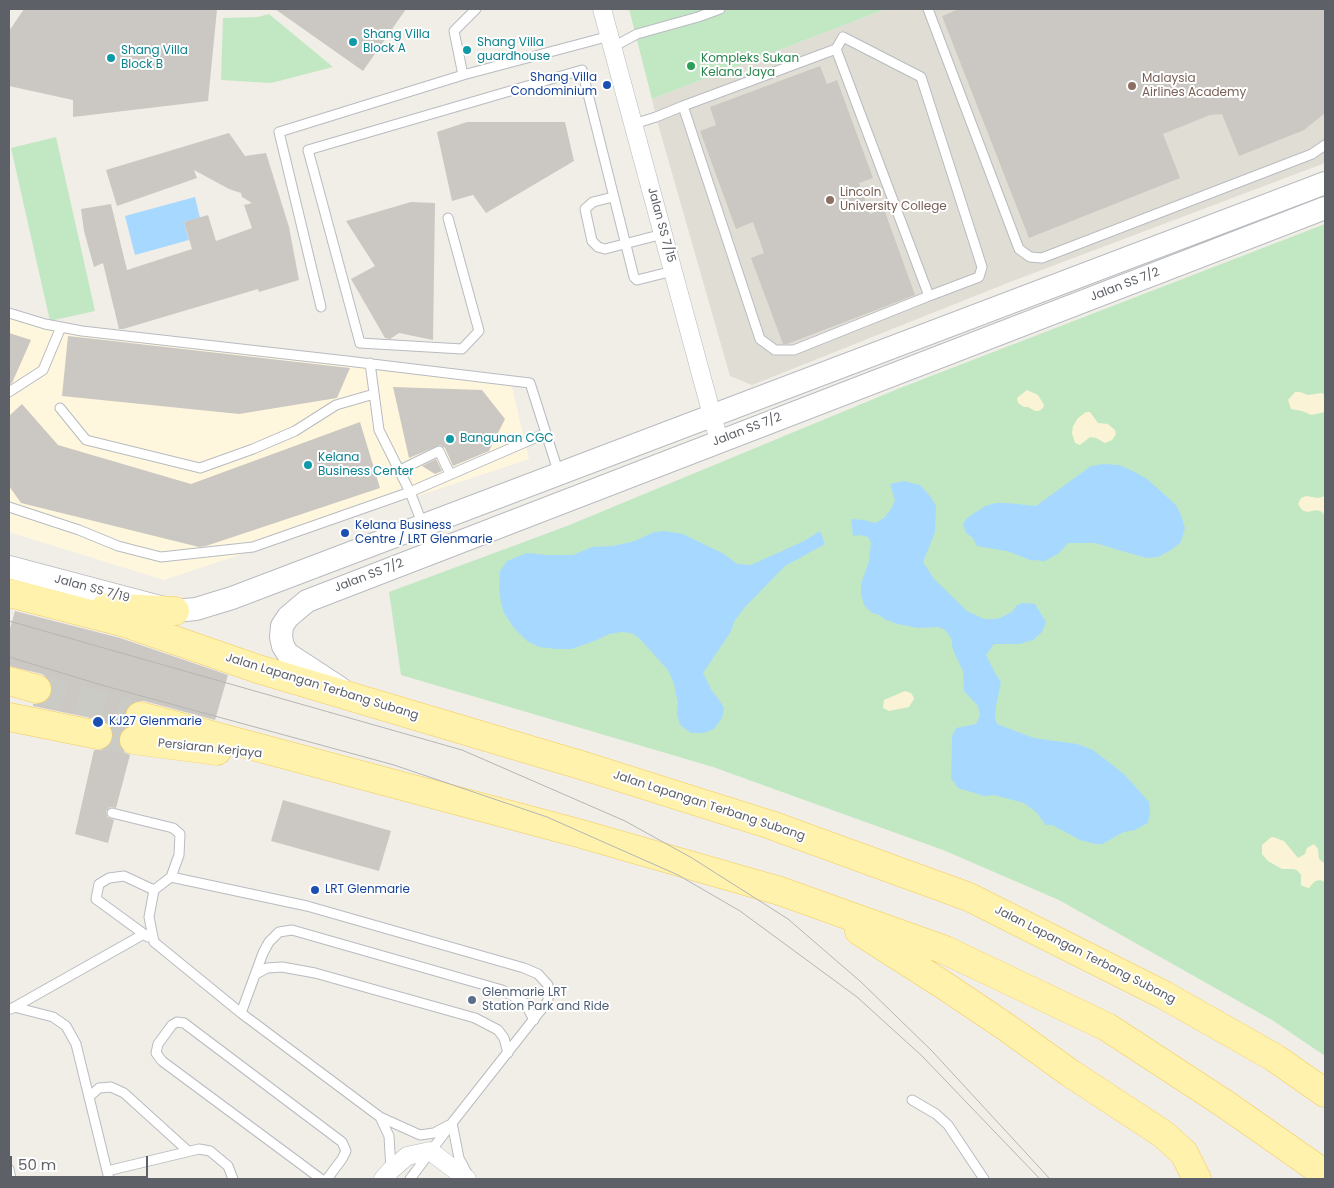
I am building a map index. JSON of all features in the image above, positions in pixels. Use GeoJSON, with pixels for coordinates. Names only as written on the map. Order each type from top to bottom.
{"type":"FeatureCollection","features":[{"type":"Feature","properties":{"kind":"main road"},"geometry":{"type":"LineString","coordinates":[[9,593],[57,605],[175,611]]}},
{"type":"Feature","properties":{"kind":"main road","name":"Jalan Lapangan Terbang Subang"},"geometry":{"type":"LineString","coordinates":[[57,605],[125,623],[258,669],[584,766],[771,825],[969,897],[1164,995],[1275,1058],[1325,1094]]}},
{"type":"Feature","properties":{"kind":"main road"},"geometry":{"type":"LineString","coordinates":[[9,681],[37,688]]}},
{"type":"Feature","properties":{"kind":"main road"},"geometry":{"type":"LineString","coordinates":[[9,717],[98,735]]}},
{"type":"Feature","properties":{"kind":"main road","name":"Persiaran Kerjaya"},"geometry":{"type":"LineString","coordinates":[[137,728],[212,751],[286,756],[578,833],[780,891],[819,906]]}},
{"type":"Feature","properties":{"kind":"main road"},"geometry":{"type":"LineString","coordinates":[[819,906],[946,950],[1107,1027],[1202,1088],[1325,1174]]}},
{"type":"Feature","properties":{"kind":"main road"},"geometry":{"type":"LineString","coordinates":[[819,906],[1006,1027],[1070,1073],[1163,1134],[1184,1153],[1197,1179]]}},
{"type":"Feature","properties":{"kind":"street","name":"Jalan SS 7/15"},"geometry":{"type":"LineString","coordinates":[[602,9],[719,441]]}},
{"type":"Feature","properties":{"kind":"street","name":"Jalan SS 7/2"},"geometry":{"type":"LineString","coordinates":[[175,611],[196,609],[232,598],[1325,183]]}},
{"type":"Feature","properties":{"kind":"street","name":"Jalan SS 7/2"},"geometry":{"type":"LineString","coordinates":[[358,699],[288,654],[283,646],[281,637],[282,626],[288,617],[307,600],[1325,208]]}},
{"type":"Feature","properties":{"kind":"street","name":"Jalan SS 7/19"},"geometry":{"type":"LineString","coordinates":[[9,567],[175,611]]}},
{"type":"Feature","properties":{"kind":"street"},"geometry":{"type":"LineString","coordinates":[[387,1175],[407,1156],[430,1151],[469,1179]]}},
{"type":"Feature","properties":{"kind":"lane"},"geometry":{"type":"LineString","coordinates":[[463,75],[454,31],[476,9]]}},
{"type":"Feature","properties":{"kind":"lane"},"geometry":{"type":"LineString","coordinates":[[321,307],[279,132],[463,75],[612,42],[696,13],[720,9]]}},
{"type":"Feature","properties":{"kind":"lane"},"geometry":{"type":"LineString","coordinates":[[928,9],[1019,249],[1030,257],[1042,258],[1312,154],[1325,144]]}},
{"type":"Feature","properties":{"kind":"lane"},"geometry":{"type":"LineString","coordinates":[[634,124],[836,49],[843,37],[921,77],[982,267],[979,277],[794,350],[775,350],[760,339],[683,106]]}},
{"type":"Feature","properties":{"kind":"lane"},"geometry":{"type":"LineString","coordinates":[[836,49],[930,296]]}},
{"type":"Feature","properties":{"kind":"lane"},"geometry":{"type":"LineString","coordinates":[[448,218],[479,331],[462,349],[360,343],[308,150],[582,70],[635,279],[673,271]]}},
{"type":"Feature","properties":{"kind":"lane"},"geometry":{"type":"LineString","coordinates":[[613,197],[590,204],[585,209],[592,241],[598,247],[605,249],[663,234]]}},
{"type":"Feature","properties":{"kind":"lane"},"geometry":{"type":"LineString","coordinates":[[9,313],[82,331],[530,383],[544,434],[559,474]]}},
{"type":"Feature","properties":{"kind":"lane"},"geometry":{"type":"LineString","coordinates":[[9,392],[43,370],[62,327]]}},
{"type":"Feature","properties":{"kind":"lane"},"geometry":{"type":"LineString","coordinates":[[370,363],[379,430],[410,492],[433,551]]}},
{"type":"Feature","properties":{"kind":"lane"},"geometry":{"type":"LineString","coordinates":[[60,408],[86,440],[200,468],[295,431],[336,405],[374,394]]}},
{"type":"Feature","properties":{"kind":"lane"},"geometry":{"type":"LineString","coordinates":[[9,507],[79,530],[118,546],[161,557],[253,547],[410,492],[544,434]]}},
{"type":"Feature","properties":{"kind":"lane"},"geometry":{"type":"LineString","coordinates":[[400,470],[439,451],[450,474]]}},
{"type":"Feature","properties":{"kind":"lane"},"geometry":{"type":"LineString","coordinates":[[112,813],[173,828],[180,834],[179,855],[171,878],[154,890],[149,917],[154,942]]}},
{"type":"Feature","properties":{"kind":"lane"},"geometry":{"type":"LineString","coordinates":[[154,890],[124,876],[110,878],[99,884],[96,899],[144,934],[241,1013],[380,1117],[420,1135],[434,1133],[452,1123]]}},
{"type":"Feature","properties":{"kind":"lane"},"geometry":{"type":"LineString","coordinates":[[171,878],[307,906],[524,968],[538,974],[548,986],[548,1001],[410,1179]]}},
{"type":"Feature","properties":{"kind":"lane"},"geometry":{"type":"LineString","coordinates":[[241,1013],[263,953],[269,942],[279,932],[292,930],[502,990],[525,1002],[534,1020]]}},
{"type":"Feature","properties":{"kind":"lane"},"geometry":{"type":"LineString","coordinates":[[11,1009],[144,934]]}},
{"type":"Feature","properties":{"kind":"lane"},"geometry":{"type":"LineString","coordinates":[[256,974],[267,968],[282,967],[315,973],[475,1018],[498,1030],[504,1038],[508,1053]]}},
{"type":"Feature","properties":{"kind":"lane"},"geometry":{"type":"LineString","coordinates":[[11,1009],[53,1017],[66,1026],[76,1044],[108,1175],[199,1148],[210,1151],[228,1166],[233,1179]]}},
{"type":"Feature","properties":{"kind":"lane"},"geometry":{"type":"LineString","coordinates":[[321,1179],[162,1061],[156,1053],[158,1044],[172,1025],[177,1022],[184,1023],[342,1142],[346,1151],[327,1179]]}},
{"type":"Feature","properties":{"kind":"lane"},"geometry":{"type":"LineString","coordinates":[[89,1097],[99,1088],[111,1087],[117,1090],[124,1094],[188,1151]]}},
{"type":"Feature","properties":{"kind":"lane"},"geometry":{"type":"LineString","coordinates":[[912,1100],[936,1114],[948,1124],[984,1179]]}},
{"type":"Feature","properties":{"kind":"lane"},"geometry":{"type":"LineString","coordinates":[[380,1117],[389,1136],[387,1175]]}},
{"type":"Feature","properties":{"kind":"lane"},"geometry":{"type":"LineString","coordinates":[[452,1123],[459,1158],[469,1179]]}},
{"type":"Feature","properties":{"kind":"lane"},"geometry":{"type":"LineString","coordinates":[[9,1169],[11,1179]]}},
{"type":"Feature","properties":{"kind":"shaded area"},"geometry":{"type":"Polygon","coordinates":[[[886,9],[1325,9],[1325,163],[1010,282],[752,385],[730,376],[652,99],[886,9]]]}},
{"type":"Feature","properties":{"kind":"shaded area"},"geometry":{"type":"Polygon","coordinates":[[[9,310],[93,333],[510,379],[529,459],[164,580],[9,532],[9,310]]]}},
{"type":"Feature","properties":{"kind":"green space","name":"Kompleks Sukan Kelana Jaya"},"geometry":{"type":"Polygon","coordinates":[[[629,9],[886,9],[652,99],[629,9]]]}},
{"type":"Feature","properties":{"kind":"green space"},"geometry":{"type":"Polygon","coordinates":[[[269,14],[333,67],[271,83],[221,80],[223,18],[258,17],[269,14]]]}},
{"type":"Feature","properties":{"kind":"green space"},"geometry":{"type":"Polygon","coordinates":[[[56,137],[95,311],[50,321],[11,148],[56,137]]]}},
{"type":"Feature","properties":{"kind":"green space"},"geometry":{"type":"Polygon","coordinates":[[[1325,224],[1325,1056],[1272,1020],[1059,900],[943,850],[713,767],[401,675],[389,592],[567,526],[900,388],[1325,224]]]}},
{"type":"Feature","properties":{"kind":"sand"},"geometry":{"type":"Polygon","coordinates":[[[1027,390],[1038,395],[1044,405],[1039,411],[1024,407],[1018,403],[1017,398],[1027,390]]]}},
{"type":"Feature","properties":{"kind":"sand"},"geometry":{"type":"Polygon","coordinates":[[[1295,392],[1308,395],[1322,393],[1325,396],[1325,412],[1311,415],[1291,409],[1288,400],[1295,392]]]}},
{"type":"Feature","properties":{"kind":"sand"},"geometry":{"type":"Polygon","coordinates":[[[1086,412],[1090,412],[1098,423],[1108,424],[1115,430],[1116,434],[1112,440],[1105,443],[1090,437],[1080,445],[1075,443],[1072,433],[1073,426],[1078,418],[1086,412]]]}},
{"type":"Feature","properties":{"kind":"sand"},"geometry":{"type":"Polygon","coordinates":[[[1306,496],[1318,498],[1325,496],[1325,516],[1317,510],[1307,512],[1302,510],[1298,504],[1301,498],[1306,496]]]}},
{"type":"Feature","properties":{"kind":"sand"},"geometry":{"type":"Polygon","coordinates":[[[905,691],[911,693],[914,699],[909,707],[889,711],[883,708],[884,700],[905,691]]]}},
{"type":"Feature","properties":{"kind":"sand"},"geometry":{"type":"Polygon","coordinates":[[[1273,837],[1284,841],[1298,858],[1305,854],[1307,848],[1314,844],[1318,849],[1319,859],[1325,864],[1325,882],[1315,881],[1309,888],[1305,887],[1301,885],[1301,875],[1298,871],[1282,869],[1268,861],[1262,854],[1262,845],[1273,837]]]}},
{"type":"Feature","properties":{"kind":"water"},"geometry":{"type":"Polygon","coordinates":[[[195,197],[200,218],[184,222],[189,240],[135,255],[125,216],[195,197]]]}},
{"type":"Feature","properties":{"kind":"water"},"geometry":{"type":"Polygon","coordinates":[[[1104,464],[1119,465],[1147,479],[1176,505],[1185,528],[1181,542],[1158,557],[1146,558],[1095,543],[1068,543],[1059,553],[1045,561],[1030,560],[1007,551],[977,546],[973,538],[966,533],[963,524],[967,518],[985,506],[1007,503],[1036,506],[1091,466],[1104,464]]]}},
{"type":"Feature","properties":{"kind":"water"},"geometry":{"type":"Polygon","coordinates":[[[904,481],[920,485],[936,506],[935,532],[923,562],[934,579],[967,611],[984,619],[997,619],[1012,612],[1017,605],[1023,603],[1035,604],[1046,622],[1042,632],[1033,640],[1020,644],[994,644],[986,655],[1001,682],[995,716],[997,724],[1034,738],[1077,744],[1093,750],[1124,774],[1149,802],[1150,813],[1148,823],[1135,830],[1124,832],[1102,844],[1095,844],[1080,840],[1052,825],[1046,825],[1036,812],[1024,803],[994,795],[984,796],[958,788],[951,778],[952,736],[956,728],[976,724],[980,715],[978,706],[964,691],[963,671],[953,650],[951,638],[945,630],[939,627],[918,628],[886,620],[872,613],[864,605],[861,594],[861,584],[869,561],[871,543],[868,537],[853,536],[851,519],[875,523],[884,518],[895,500],[890,484],[904,481]]]}},
{"type":"Feature","properties":{"kind":"water"},"geometry":{"type":"Polygon","coordinates":[[[664,531],[683,534],[724,554],[737,564],[751,565],[804,541],[820,531],[825,544],[785,566],[735,620],[730,633],[703,673],[712,691],[724,708],[722,718],[714,729],[704,733],[691,733],[680,725],[674,684],[668,670],[639,638],[631,633],[622,632],[609,634],[572,649],[539,647],[527,641],[514,628],[504,613],[501,603],[500,571],[507,561],[527,553],[573,555],[592,547],[613,546],[635,541],[654,532],[664,531]]]}},
{"type":"Feature","properties":{"kind":"building","name":"Shang Villa Block B"},"geometry":{"type":"Polygon","coordinates":[[[24,9],[217,9],[208,101],[73,117],[73,100],[9,86],[9,31],[24,9]]]}},
{"type":"Feature","properties":{"kind":"building","name":"Shang Villa Block A"},"geometry":{"type":"Polygon","coordinates":[[[275,9],[406,9],[363,71],[275,9]]]}},
{"type":"Feature","properties":{"kind":"building","name":"Malaysia Airlines Academy"},"geometry":{"type":"Polygon","coordinates":[[[959,9],[1325,9],[1325,113],[1304,130],[1239,156],[1222,114],[1210,115],[1163,134],[1180,178],[1029,238],[942,16],[959,9]]]}},
{"type":"Feature","properties":{"kind":"building"},"geometry":{"type":"Polygon","coordinates":[[[820,66],[827,84],[837,80],[873,178],[859,183],[870,214],[884,209],[915,295],[783,344],[751,258],[764,253],[753,222],[736,229],[700,131],[716,125],[710,107],[820,66]]]}},
{"type":"Feature","properties":{"kind":"building"},"geometry":{"type":"Polygon","coordinates":[[[467,122],[565,122],[574,161],[486,213],[473,195],[452,201],[437,132],[467,122]]]}},
{"type":"Feature","properties":{"kind":"building"},"geometry":{"type":"Polygon","coordinates":[[[229,133],[245,156],[266,153],[289,227],[299,280],[259,292],[258,289],[119,329],[103,263],[94,267],[84,231],[81,209],[111,204],[127,270],[192,249],[184,222],[208,215],[216,241],[252,228],[244,205],[252,203],[242,197],[241,193],[229,189],[194,170],[197,178],[117,206],[106,170],[229,133]]]}},
{"type":"Feature","properties":{"kind":"building"},"geometry":{"type":"Polygon","coordinates":[[[411,202],[435,203],[433,340],[399,333],[390,339],[385,338],[351,279],[375,266],[346,221],[411,202]]]}},
{"type":"Feature","properties":{"kind":"building"},"geometry":{"type":"Polygon","coordinates":[[[9,333],[31,340],[12,383],[9,385],[9,333]]]}},
{"type":"Feature","properties":{"kind":"building"},"geometry":{"type":"Polygon","coordinates":[[[68,336],[350,368],[337,398],[239,414],[62,396],[68,336]]]}},
{"type":"Feature","properties":{"kind":"building","name":"Bangunan CGC"},"geometry":{"type":"Polygon","coordinates":[[[393,387],[482,390],[505,419],[489,451],[453,466],[445,448],[440,445],[409,458],[393,387]]]}},
{"type":"Feature","properties":{"kind":"building","name":"Kelana Business Center"},"geometry":{"type":"Polygon","coordinates":[[[22,404],[58,445],[191,484],[360,422],[380,488],[199,547],[21,503],[9,486],[9,416],[22,404]]]}},
{"type":"Feature","properties":{"kind":"building"},"geometry":{"type":"Polygon","coordinates":[[[436,459],[442,471],[435,474],[422,466],[436,459]]]}},
{"type":"Feature","properties":{"kind":"building","name":"KJ27 Glenmarie"},"geometry":{"type":"Polygon","coordinates":[[[15,611],[120,638],[228,675],[215,720],[144,701],[135,701],[129,705],[125,712],[125,720],[128,726],[121,731],[119,738],[120,746],[124,752],[130,755],[116,808],[110,807],[106,811],[107,817],[114,820],[108,843],[75,834],[94,750],[102,750],[109,746],[113,738],[113,730],[108,723],[101,720],[33,706],[33,704],[41,704],[48,700],[52,693],[52,686],[49,679],[42,674],[9,666],[9,632],[15,611]]]}},
{"type":"Feature","properties":{"kind":"building"},"geometry":{"type":"Polygon","coordinates":[[[283,800],[391,831],[379,871],[271,841],[283,800]]]}},
{"type":"Feature","properties":{"kind":"tunnel"},"geometry":{"type":"LineString","coordinates":[[37,689],[140,716]]}},
{"type":"Feature","properties":{"kind":"tunnel"},"geometry":{"type":"LineString","coordinates":[[98,735],[134,740]]}},
{"type":"Feature","properties":{"kind":"tram line"},"geometry":{"type":"LineString","coordinates":[[9,621],[462,750],[625,821],[692,858],[788,919],[861,982],[932,1051],[1050,1179]]}},
{"type":"Feature","properties":{"kind":"tram line"},"geometry":{"type":"LineString","coordinates":[[9,657],[105,686],[394,765],[547,817],[678,875],[740,911],[857,997],[922,1056],[1040,1179]]}},
{"type":"Feature","properties":{"kind":"place","name":"Shang Villa Block A"},"geometry":{"type":"Point","coordinates":[353,42]}},
{"type":"Feature","properties":{"kind":"place","name":"Shang Villa guardhouse"},"geometry":{"type":"Point","coordinates":[467,50]}},
{"type":"Feature","properties":{"kind":"place","name":"Shang Villa Block B"},"geometry":{"type":"Point","coordinates":[111,58]}},
{"type":"Feature","properties":{"kind":"place","name":"Kompleks Sukan Kelana Jaya"},"geometry":{"type":"Point","coordinates":[691,66]}},
{"type":"Feature","properties":{"kind":"place","name":"Shang Villa Condominium"},"geometry":{"type":"Point","coordinates":[607,85]}},
{"type":"Feature","properties":{"kind":"place","name":"Malaysia Airlines Academy"},"geometry":{"type":"Point","coordinates":[1132,86]}},
{"type":"Feature","properties":{"kind":"place","name":"Lincoln University College"},"geometry":{"type":"Point","coordinates":[830,200]}},
{"type":"Feature","properties":{"kind":"place","name":"Bangunan CGC"},"geometry":{"type":"Point","coordinates":[450,439]}},
{"type":"Feature","properties":{"kind":"place","name":"Kelana Business Center"},"geometry":{"type":"Point","coordinates":[308,465]}},
{"type":"Feature","properties":{"kind":"place","name":"Kelana Business Centre / LRT Glenmarie"},"geometry":{"type":"Point","coordinates":[345,533]}},
{"type":"Feature","properties":{"kind":"place","name":"KJ27 Glenmarie"},"geometry":{"type":"Point","coordinates":[98,722]}},
{"type":"Feature","properties":{"kind":"place","name":"LRT Glenmarie"},"geometry":{"type":"Point","coordinates":[315,890]}},
{"type":"Feature","properties":{"kind":"place","name":"Glenmarie LRT Station Park and Ride"},"geometry":{"type":"Point","coordinates":[472,1000]}}]}
